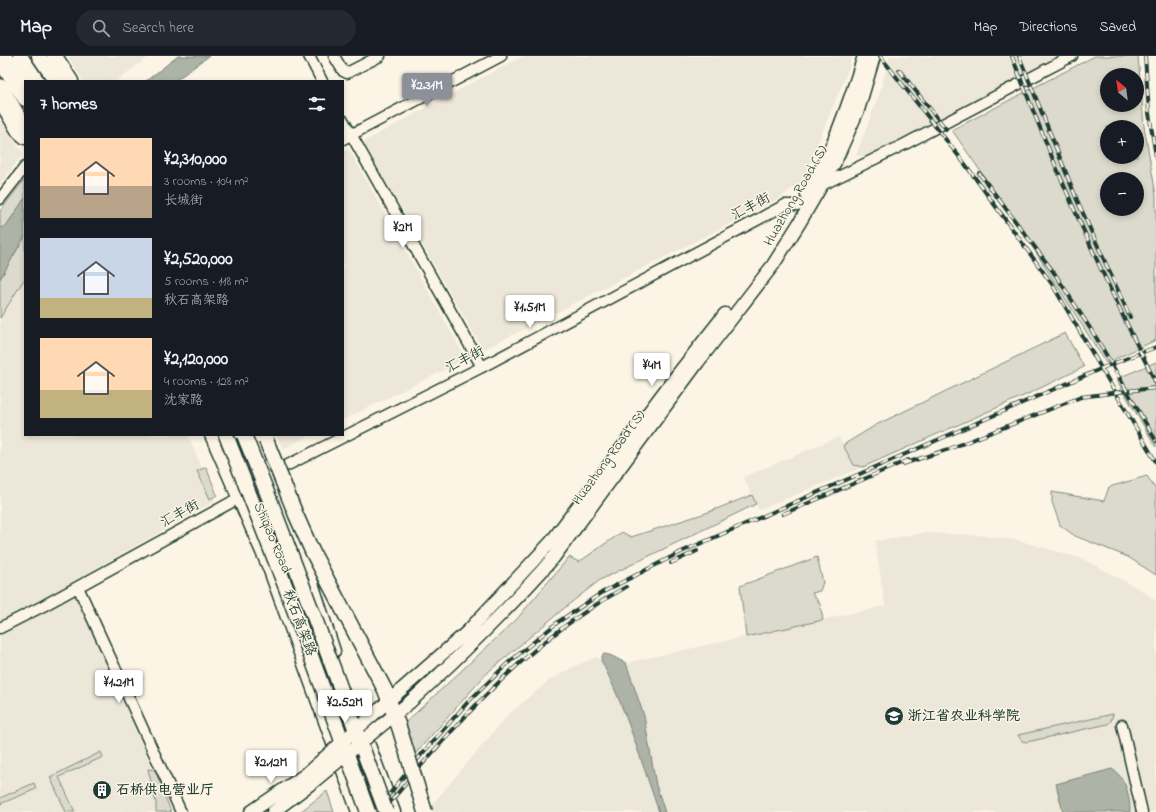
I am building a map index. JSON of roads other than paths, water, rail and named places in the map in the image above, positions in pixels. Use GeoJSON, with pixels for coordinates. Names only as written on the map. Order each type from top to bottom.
{"type":"FeatureCollection","features":[{"type":"Feature","properties":{"kind":"highway"},"geometry":{"type":"LineString","coordinates":[[20,56],[36,80]]}},
{"type":"Feature","properties":{"kind":"highway"},"geometry":{"type":"LineString","coordinates":[[39,56],[55,80]]}},
{"type":"Feature","properties":{"kind":"highway"},"geometry":{"type":"LineString","coordinates":[[55,56],[70,80]]}},
{"type":"Feature","properties":{"kind":"highway"},"geometry":{"type":"LineString","coordinates":[[0,61],[24,97]]}},
{"type":"Feature","properties":{"kind":"highway"},"geometry":{"type":"LineString","coordinates":[[0,86],[24,125]]}},
{"type":"Feature","properties":{"kind":"highway","name":"秋石高架路"},"geometry":{"type":"LineString","coordinates":[[226,436],[285,586],[368,812]]}},
{"type":"Feature","properties":{"kind":"highway","name":"秋石高架路"},"geometry":{"type":"LineString","coordinates":[[244,436],[386,812]]}},
{"type":"Feature","properties":{"kind":"highway"},"geometry":{"type":"LineString","coordinates":[[261,437],[312,551],[385,690],[399,727],[425,812]]}},
{"type":"Feature","properties":{"kind":"main road"},"geometry":{"type":"LineString","coordinates":[[6,56],[24,84]]}},
{"type":"Feature","properties":{"kind":"main road"},"geometry":{"type":"LineString","coordinates":[[47,56],[63,80]]}},
{"type":"Feature","properties":{"kind":"main road","name":"Huazhong Road (S)"},"geometry":{"type":"LineString","coordinates":[[309,779],[401,690],[466,633],[551,542],[665,390],[747,287],[772,252],[802,205],[833,143],[864,56]]}},
{"type":"Feature","properties":{"kind":"main road","name":"Huazhong Road (S)"},"geometry":{"type":"LineString","coordinates":[[309,779],[410,702],[473,644],[530,585],[554,557],[698,362],[773,265],[835,162],[858,110],[874,56]]}},
{"type":"Feature","properties":{"kind":"main road"},"geometry":{"type":"LineString","coordinates":[[0,102],[18,132],[24,137]]}},
{"type":"Feature","properties":{"kind":"main road","name":"Shiqiao Road"},"geometry":{"type":"LineString","coordinates":[[211,436],[269,568],[358,812]]}},
{"type":"Feature","properties":{"kind":"main road","name":"Shiqiao Road"},"geometry":{"type":"LineString","coordinates":[[261,437],[270,474],[303,555],[331,643],[394,812]]}},
{"type":"Feature","properties":{"kind":"main road"},"geometry":{"type":"LineString","coordinates":[[251,812],[309,779]]}},
{"type":"Feature","properties":{"kind":"main road"},"geometry":{"type":"LineString","coordinates":[[273,812],[309,779]]}},
{"type":"Feature","properties":{"kind":"street"},"geometry":{"type":"LineString","coordinates":[[309,56],[321,80]]}},
{"type":"Feature","properties":{"kind":"street"},"geometry":{"type":"LineString","coordinates":[[334,56],[343,71],[347,73],[380,56]]}},
{"type":"Feature","properties":{"kind":"street"},"geometry":{"type":"LineString","coordinates":[[347,137],[500,56]]}},
{"type":"Feature","properties":{"kind":"street"},"geometry":{"type":"LineString","coordinates":[[802,205],[822,185],[905,144],[1072,56]]}},
{"type":"Feature","properties":{"kind":"street"},"geometry":{"type":"LineString","coordinates":[[344,124],[347,137],[482,367]]}},
{"type":"Feature","properties":{"kind":"street"},"geometry":{"type":"LineString","coordinates":[[0,199],[24,168]]}},
{"type":"Feature","properties":{"kind":"street","name":"汇丰街"},"geometry":{"type":"LineString","coordinates":[[0,628],[78,587],[238,498],[270,474],[482,367],[785,205],[802,205]]}},
{"type":"Feature","properties":{"kind":"street"},"geometry":{"type":"LineString","coordinates":[[78,587],[181,812]]}},
{"type":"Feature","properties":{"kind":"street"},"geometry":{"type":"LineString","coordinates":[[1122,725],[1142,812]]}},
{"type":"Feature","properties":{"kind":"railway"},"geometry":{"type":"LineString","coordinates":[[880,56],[965,164],[1052,284],[1156,462]]}},
{"type":"Feature","properties":{"kind":"railway"},"geometry":{"type":"LineString","coordinates":[[1012,56],[1028,98],[1080,221],[1117,303],[1156,383]]}},
{"type":"Feature","properties":{"kind":"railway"},"geometry":{"type":"LineString","coordinates":[[1019,56],[1077,200],[1130,317]]}},
{"type":"Feature","properties":{"kind":"railway"},"geometry":{"type":"LineString","coordinates":[[1145,56],[1149,113],[1156,157]]}},
{"type":"Feature","properties":{"kind":"railway"},"geometry":{"type":"LineString","coordinates":[[899,70],[946,129]]}},
{"type":"Feature","properties":{"kind":"railway"},"geometry":{"type":"LineString","coordinates":[[979,173],[1055,274],[1097,339],[1156,441]]}},
{"type":"Feature","properties":{"kind":"railway"},"geometry":{"type":"LineString","coordinates":[[375,812],[421,755],[467,703],[508,663],[558,622],[603,592],[681,552],[1107,366],[1156,347]]}},
{"type":"Feature","properties":{"kind":"railway"},"geometry":{"type":"LineString","coordinates":[[903,464],[949,449],[1081,397],[1156,388]]}},
{"type":"Feature","properties":{"kind":"railway"},"geometry":{"type":"LineString","coordinates":[[783,514],[908,460]]}},
{"type":"Feature","properties":{"kind":"railway"},"geometry":{"type":"LineString","coordinates":[[671,563],[697,551]]}},
{"type":"Feature","properties":{"kind":"railway"},"geometry":{"type":"LineString","coordinates":[[382,812],[464,717],[524,659],[590,608],[626,587]]}},
{"type":"Feature","properties":{"kind":"place","name":"浙江省农业科学院"},"geometry":{"type":"Point","coordinates":[894,716]}},
{"type":"Feature","properties":{"kind":"place","name":"石桥供电营业厅"},"geometry":{"type":"Point","coordinates":[102,790]}}]}
